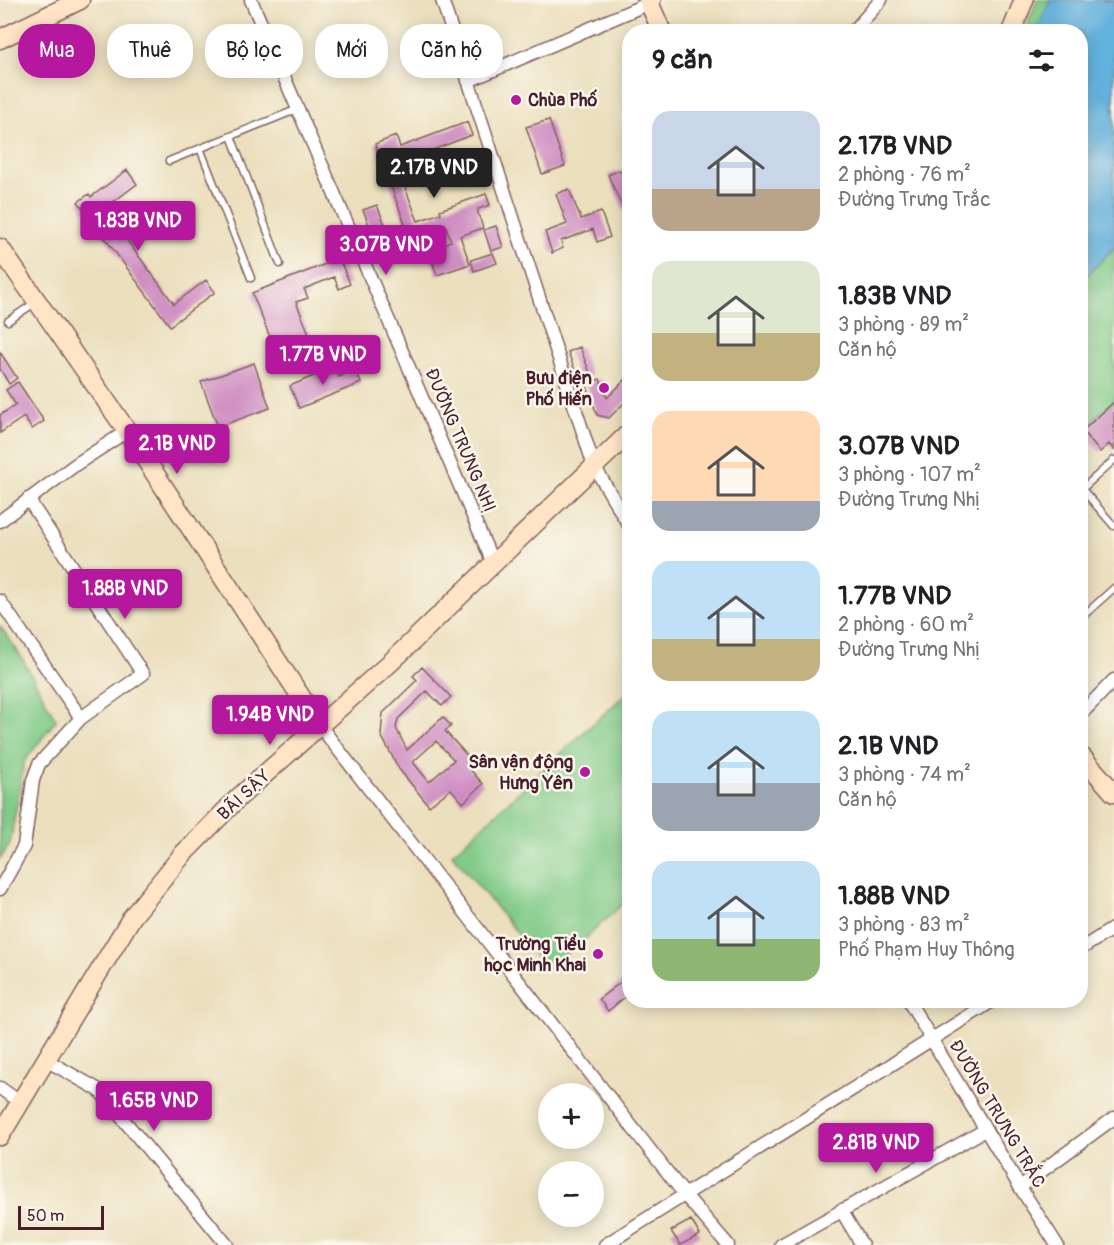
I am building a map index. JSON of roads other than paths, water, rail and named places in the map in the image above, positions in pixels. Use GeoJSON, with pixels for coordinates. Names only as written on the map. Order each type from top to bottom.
{"type":"FeatureCollection","features":[{"type":"Feature","properties":{"kind":"street"},"geometry":{"type":"LineString","coordinates":[[0,39],[60,4],[80,0]]}},
{"type":"Feature","properties":{"kind":"street","name":"ĐƯỜNG TRƯNG NHỊ"},"geometry":{"type":"LineString","coordinates":[[251,0],[494,563]]}},
{"type":"Feature","properties":{"kind":"street"},"geometry":{"type":"LineString","coordinates":[[442,0],[594,466],[622,513]]}},
{"type":"Feature","properties":{"kind":"street"},"geometry":{"type":"LineString","coordinates":[[860,24],[881,0]]}},
{"type":"Feature","properties":{"kind":"street"},"geometry":{"type":"LineString","coordinates":[[468,81],[651,1],[659,24]]}},
{"type":"Feature","properties":{"kind":"street"},"geometry":{"type":"LineString","coordinates":[[1013,24],[1020,3]]}},
{"type":"Feature","properties":{"kind":"street"},"geometry":{"type":"LineString","coordinates":[[0,248],[127,431],[320,726],[685,1195],[728,1245]]}},
{"type":"Feature","properties":{"kind":"street"},"geometry":{"type":"LineString","coordinates":[[0,521],[27,499],[127,431]]}},
{"type":"Feature","properties":{"kind":"street","name":"BÃI SẬY"},"geometry":{"type":"LineString","coordinates":[[0,1136],[132,917],[183,854],[238,798],[391,662],[622,440]]}},
{"type":"Feature","properties":{"kind":"street"},"geometry":{"type":"LineString","coordinates":[[0,889],[24,846],[33,780],[39,764],[81,718],[143,674],[27,499]]}},
{"type":"Feature","properties":{"kind":"street"},"geometry":{"type":"LineString","coordinates":[[0,601],[81,718]]}},
{"type":"Feature","properties":{"kind":"street"},"geometry":{"type":"LineString","coordinates":[[1088,707],[1114,680]]}},
{"type":"Feature","properties":{"kind":"street"},"geometry":{"type":"LineString","coordinates":[[1088,764],[1114,793]]}},
{"type":"Feature","properties":{"kind":"street"},"geometry":{"type":"LineString","coordinates":[[1088,944],[1114,928]]}},
{"type":"Feature","properties":{"kind":"street","name":"ĐƯỜNG TRƯNG TRẮC"},"geometry":{"type":"LineString","coordinates":[[913,1008],[1020,1187],[1058,1245]]}},
{"type":"Feature","properties":{"kind":"street"},"geometry":{"type":"LineString","coordinates":[[605,1245],[981,1008]]}},
{"type":"Feature","properties":{"kind":"street"},"geometry":{"type":"LineString","coordinates":[[46,1060],[99,1090],[227,1245]]}},
{"type":"Feature","properties":{"kind":"street"},"geometry":{"type":"LineString","coordinates":[[0,1088],[21,1103]]}},
{"type":"Feature","properties":{"kind":"street"},"geometry":{"type":"LineString","coordinates":[[1020,1187],[1114,1118]]}},
{"type":"Feature","properties":{"kind":"street"},"geometry":{"type":"LineString","coordinates":[[781,1245],[986,1130]]}},
{"type":"Feature","properties":{"kind":"street"},"geometry":{"type":"LineString","coordinates":[[841,1210],[862,1245]]}},
{"type":"Feature","properties":{"kind":"lane"},"geometry":{"type":"LineString","coordinates":[[169,161],[298,109]]}},
{"type":"Feature","properties":{"kind":"lane"},"geometry":{"type":"LineString","coordinates":[[231,136],[280,264]]}},
{"type":"Feature","properties":{"kind":"lane"},"geometry":{"type":"LineString","coordinates":[[200,148],[251,278]]}},
{"type":"Feature","properties":{"kind":"lane"},"geometry":{"type":"LineString","coordinates":[[8,321],[37,301]]}},
{"type":"Feature","properties":{"kind":"lane"},"geometry":{"type":"LineString","coordinates":[[1088,484],[1114,460]]}},
{"type":"Feature","properties":{"kind":"lane"},"geometry":{"type":"LineString","coordinates":[[1088,496],[1114,526]]}},
{"type":"Feature","properties":{"kind":"lane"},"geometry":{"type":"LineString","coordinates":[[1088,612],[1114,588]]}},
{"type":"Feature","properties":{"kind":"water"},"geometry":{"type":"Polygon","coordinates":[[[1051,0],[1114,0],[1114,248],[1088,274],[1088,24],[1039,24],[1051,0]]]}},
{"type":"Feature","properties":{"kind":"place","name":"Chùa Phố"},"geometry":{"type":"Point","coordinates":[516,100]}},
{"type":"Feature","properties":{"kind":"place","name":"Bưu điện Phố Hiến"},"geometry":{"type":"Point","coordinates":[604,388]}},
{"type":"Feature","properties":{"kind":"place","name":"Sân vận động Hưng Yên"},"geometry":{"type":"Point","coordinates":[585,772]}},
{"type":"Feature","properties":{"kind":"place","name":"Trường Tiểu học Minh Khai"},"geometry":{"type":"Point","coordinates":[598,954]}}]}
